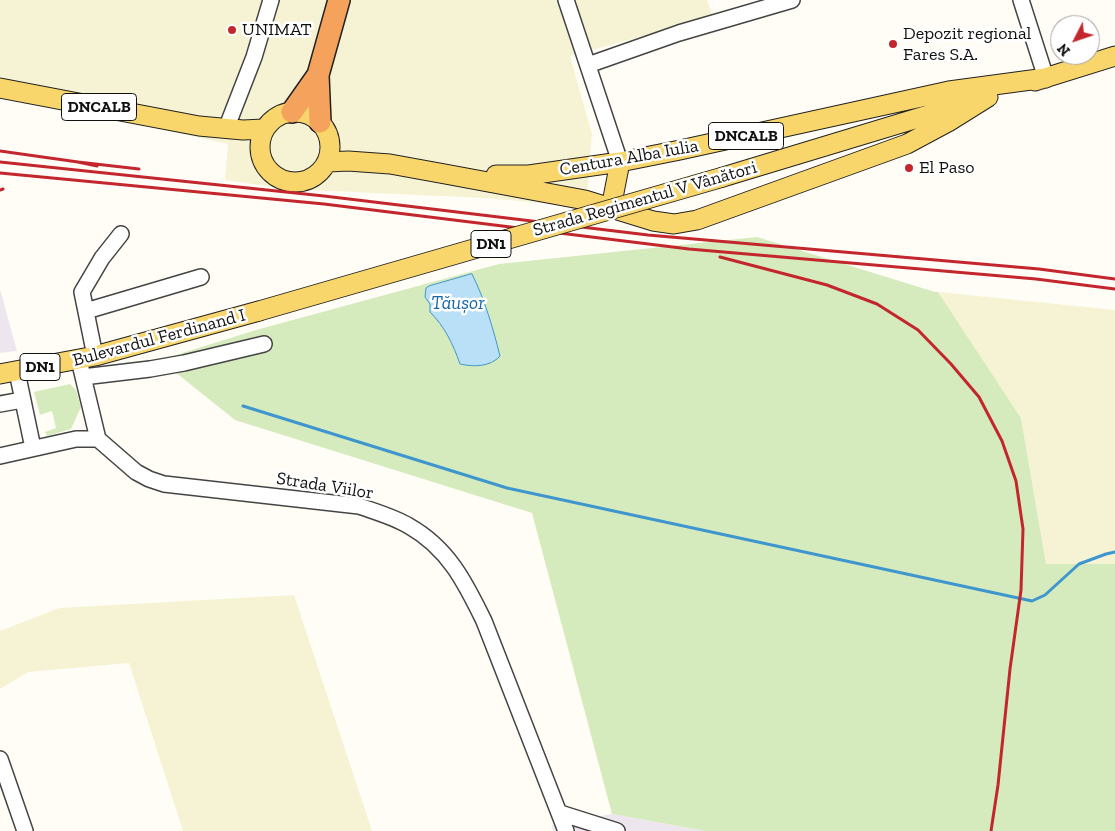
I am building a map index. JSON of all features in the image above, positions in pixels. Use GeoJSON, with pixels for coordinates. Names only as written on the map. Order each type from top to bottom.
{"type":"FeatureCollection","features":[{"type":"Feature","properties":{"kind":"highway"},"geometry":{"type":"LineString","coordinates":[[292,112],[318,75],[339,0]]}},
{"type":"Feature","properties":{"kind":"highway"},"geometry":{"type":"LineString","coordinates":[[318,75],[325,131]]}},
{"type":"Feature","properties":{"kind":"main road","name":"Strada Regimentul V Vânători"},"geometry":{"type":"LineString","coordinates":[[259,311],[723,177],[988,97],[1115,56]]}},
{"type":"Feature","properties":{"kind":"main road","name":"Centura Alba Iulia"},"geometry":{"type":"LineString","coordinates":[[445,174],[529,175],[620,162],[719,142],[949,90],[1046,78]]}},
{"type":"Feature","properties":{"kind":"main road","name":"DNCALB"},"geometry":{"type":"LineString","coordinates":[[0,88],[199,126],[243,130],[264,128]]}},
{"type":"Feature","properties":{"kind":"main road","name":"Centura Alba Iulia"},"geometry":{"type":"LineString","coordinates":[[328,162],[348,160],[390,164],[585,200],[653,221],[674,224],[697,220],[907,144],[948,122],[988,97]]}},
{"type":"Feature","properties":{"kind":"main road","name":"DNCALB"},"geometry":{"type":"LineString","coordinates":[[292,112],[302,112],[312,116],[325,131]]}},
{"type":"Feature","properties":{"kind":"main road"},"geometry":{"type":"LineString","coordinates":[[292,112],[281,114],[272,120],[264,128],[260,138],[259,150],[262,161],[268,171],[277,179],[288,183],[300,183],[312,179],[321,172],[328,162],[330,151],[325,131]]}},
{"type":"Feature","properties":{"kind":"main road","name":"DNCALB"},"geometry":{"type":"LineString","coordinates":[[199,126],[240,140],[259,150]]}},
{"type":"Feature","properties":{"kind":"main road","name":"Centura Alba Iulia"},"geometry":{"type":"LineString","coordinates":[[325,131],[350,151],[390,164]]}},
{"type":"Feature","properties":{"kind":"main road"},"geometry":{"type":"LineString","coordinates":[[611,208],[620,162]]}},
{"type":"Feature","properties":{"kind":"main road","name":"Bulevardul Ferdinand I"},"geometry":{"type":"LineString","coordinates":[[8,373],[86,364],[259,311]]}},
{"type":"Feature","properties":{"kind":"street"},"geometry":{"type":"LineString","coordinates":[[226,129],[254,56],[271,0]]}},
{"type":"Feature","properties":{"kind":"street"},"geometry":{"type":"LineString","coordinates":[[566,0],[620,162]]}},
{"type":"Feature","properties":{"kind":"street"},"geometry":{"type":"LineString","coordinates":[[588,65],[680,32],[792,0]]}},
{"type":"Feature","properties":{"kind":"street"},"geometry":{"type":"LineString","coordinates":[[1021,0],[1046,78]]}},
{"type":"Feature","properties":{"kind":"street"},"geometry":{"type":"LineString","coordinates":[[0,456],[76,439],[98,439],[86,364],[86,311],[82,292],[102,258],[121,234]]}},
{"type":"Feature","properties":{"kind":"street"},"geometry":{"type":"LineString","coordinates":[[86,311],[201,277]]}},
{"type":"Feature","properties":{"kind":"street"},"geometry":{"type":"LineString","coordinates":[[86,364],[150,370],[184,364],[264,344]]}},
{"type":"Feature","properties":{"kind":"street"},"geometry":{"type":"LineString","coordinates":[[8,373],[22,400],[33,448]]}},
{"type":"Feature","properties":{"kind":"street"},"geometry":{"type":"LineString","coordinates":[[0,404],[22,400]]}},
{"type":"Feature","properties":{"kind":"street","name":"Strada Viilor"},"geometry":{"type":"LineString","coordinates":[[98,439],[136,472],[164,484],[359,506],[384,514],[408,525],[428,538],[448,558],[469,591],[484,621],[566,831]]}},
{"type":"Feature","properties":{"kind":"street"},"geometry":{"type":"LineString","coordinates":[[0,759],[25,831]]}},
{"type":"Feature","properties":{"kind":"street"},"geometry":{"type":"LineString","coordinates":[[560,813],[617,831]]}},
{"type":"Feature","properties":{"kind":"shaded area"},"geometry":{"type":"Polygon","coordinates":[[[0,0],[707,0],[713,17],[570,56],[592,134],[586,207],[485,198],[287,189],[225,180],[228,144],[0,94],[0,0]]]}},
{"type":"Feature","properties":{"kind":"shaded area"},"geometry":{"type":"Polygon","coordinates":[[[0,289],[17,351],[0,353],[0,289]]]}},
{"type":"Feature","properties":{"kind":"shaded area"},"geometry":{"type":"Polygon","coordinates":[[[938,292],[1115,310],[1115,564],[1046,564],[1021,418],[938,292]]]}},
{"type":"Feature","properties":{"kind":"shaded area"},"geometry":{"type":"Polygon","coordinates":[[[294,595],[372,831],[183,831],[129,663],[28,672],[0,689],[0,631],[59,608],[294,595]]]}},
{"type":"Feature","properties":{"kind":"shaded area"},"geometry":{"type":"Polygon","coordinates":[[[612,814],[705,831],[553,831],[552,825],[612,814]]]}},
{"type":"Feature","properties":{"kind":"green space"},"geometry":{"type":"Polygon","coordinates":[[[757,237],[938,292],[1021,418],[1046,564],[1115,564],[1115,831],[705,831],[612,814],[532,513],[235,420],[160,360],[256,330],[499,264],[757,237]]]}},
{"type":"Feature","properties":{"kind":"green space"},"geometry":{"type":"Polygon","coordinates":[[[70,384],[76,390],[81,407],[71,429],[47,436],[45,432],[56,428],[52,411],[40,415],[34,392],[70,384]]]}},
{"type":"Feature","properties":{"kind":"water","name":"Tăușor"},"geometry":{"type":"Polygon","coordinates":[[[472,274],[488,314],[500,356],[492,362],[476,366],[460,364],[448,336],[430,312],[430,304],[425,297],[426,288],[429,286],[472,274]]]}},
{"type":"Feature","properties":{"kind":"waterway"},"geometry":{"type":"LineString","coordinates":[[243,406],[507,488],[1032,601],[1045,595],[1079,564],[1115,552]]}},
{"type":"Feature","properties":{"kind":"railway"},"geometry":{"type":"LineString","coordinates":[[0,151],[78,162]]}},
{"type":"Feature","properties":{"kind":"railway"},"geometry":{"type":"LineString","coordinates":[[0,162],[324,196],[648,235],[1039,269],[1115,279]]}},
{"type":"Feature","properties":{"kind":"railway"},"geometry":{"type":"LineString","coordinates":[[97,166],[78,162],[139,169]]}},
{"type":"Feature","properties":{"kind":"railway"},"geometry":{"type":"LineString","coordinates":[[0,173],[324,204],[689,249],[1036,279],[1115,289]]}},
{"type":"Feature","properties":{"kind":"railway"},"geometry":{"type":"LineString","coordinates":[[720,257],[827,285],[877,304],[918,330],[951,364],[979,397],[1002,441],[1016,481],[1023,529],[1021,590],[991,831]]}},
{"type":"Feature","properties":{"kind":"place","name":"UNIMAT"},"geometry":{"type":"Point","coordinates":[232,30]}},
{"type":"Feature","properties":{"kind":"place","name":"Depozit regional Fares S.A."},"geometry":{"type":"Point","coordinates":[893,44]}},
{"type":"Feature","properties":{"kind":"place","name":"El Paso"},"geometry":{"type":"Point","coordinates":[909,168]}}]}
